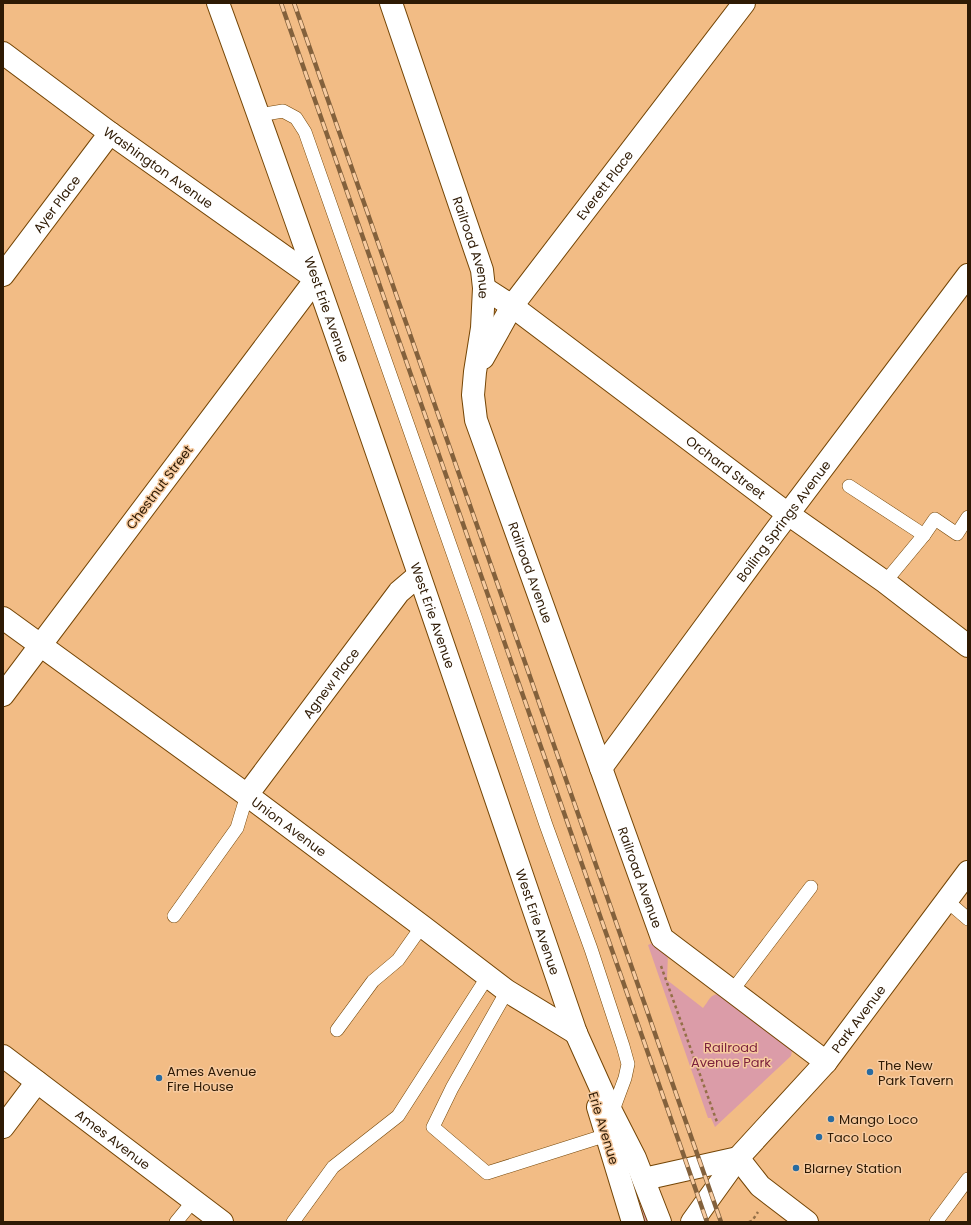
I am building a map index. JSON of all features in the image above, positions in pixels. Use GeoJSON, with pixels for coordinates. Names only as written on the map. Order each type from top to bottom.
{"type":"FeatureCollection","features":[{"type":"Feature","properties":{"kind":"street","name":"West Erie Avenue"},"geometry":{"type":"LineString","coordinates":[[218,3],[419,574],[576,1033]]}},
{"type":"Feature","properties":{"kind":"street","name":"Railroad Avenue"},"geometry":{"type":"LineString","coordinates":[[391,3],[482,270],[484,288],[482,328],[474,372],[473,395],[476,420],[662,938],[826,1062]]}},
{"type":"Feature","properties":{"kind":"street","name":"Everett Place"},"geometry":{"type":"LineString","coordinates":[[474,372],[512,306],[744,3]]}},
{"type":"Feature","properties":{"kind":"street","name":"Washington Avenue"},"geometry":{"type":"LineString","coordinates":[[3,53],[110,133],[316,279]]}},
{"type":"Feature","properties":{"kind":"street","name":"Ayer Place"},"geometry":{"type":"LineString","coordinates":[[3,275],[110,133]]}},
{"type":"Feature","properties":{"kind":"street","name":"Boiling Springs Avenue"},"geometry":{"type":"LineString","coordinates":[[601,768],[788,514],[968,275]]}},
{"type":"Feature","properties":{"kind":"street","name":"Chestnut Street"},"geometry":{"type":"LineString","coordinates":[[3,695],[316,279]]}},
{"type":"Feature","properties":{"kind":"street","name":"Orchard Street"},"geometry":{"type":"LineString","coordinates":[[484,288],[512,306],[788,514],[885,582],[968,646]]}},
{"type":"Feature","properties":{"kind":"street","name":"Agnew Place"},"geometry":{"type":"LineString","coordinates":[[247,795],[399,592],[419,574]]}},
{"type":"Feature","properties":{"kind":"street","name":"Union Avenue"},"geometry":{"type":"LineString","coordinates":[[3,618],[247,795],[507,991],[576,1033]]}},
{"type":"Feature","properties":{"kind":"street","name":"Park Avenue"},"geometry":{"type":"LineString","coordinates":[[692,1222],[738,1158],[826,1062],[968,872]]}},
{"type":"Feature","properties":{"kind":"street","name":"Erie Avenue"},"geometry":{"type":"LineString","coordinates":[[576,1033],[613,1127],[634,1222]]}},
{"type":"Feature","properties":{"kind":"street","name":"Ames Avenue"},"geometry":{"type":"LineString","coordinates":[[3,1056],[222,1222]]}},
{"type":"Feature","properties":{"kind":"street"},"geometry":{"type":"LineString","coordinates":[[3,1127],[37,1082]]}},
{"type":"Feature","properties":{"kind":"street"},"geometry":{"type":"LineString","coordinates":[[613,1127],[644,1179],[660,1222]]}},
{"type":"Feature","properties":{"kind":"street"},"geometry":{"type":"LineString","coordinates":[[644,1179],[738,1158],[760,1186],[807,1222]]}},
{"type":"Feature","properties":{"kind":"lane"},"geometry":{"type":"LineString","coordinates":[[258,115],[283,111],[296,118],[305,132],[461,577],[543,818],[591,949],[628,1064],[613,1127],[487,1173],[433,1127],[452,1088],[507,991]]}},
{"type":"Feature","properties":{"kind":"lane"},"geometry":{"type":"LineString","coordinates":[[849,486],[924,535]]}},
{"type":"Feature","properties":{"kind":"lane"},"geometry":{"type":"LineString","coordinates":[[885,582],[924,535],[935,519],[957,534],[968,517]]}},
{"type":"Feature","properties":{"kind":"lane"},"geometry":{"type":"LineString","coordinates":[[174,916],[237,828],[247,795]]}},
{"type":"Feature","properties":{"kind":"lane"},"geometry":{"type":"LineString","coordinates":[[732,991],[811,887]]}},
{"type":"Feature","properties":{"kind":"lane"},"geometry":{"type":"LineString","coordinates":[[947,901],[968,918]]}},
{"type":"Feature","properties":{"kind":"lane"},"geometry":{"type":"LineString","coordinates":[[337,1030],[373,981],[398,960],[422,926]]}},
{"type":"Feature","properties":{"kind":"lane"},"geometry":{"type":"LineString","coordinates":[[293,1222],[333,1167],[398,1116],[488,976]]}},
{"type":"Feature","properties":{"kind":"lane"},"geometry":{"type":"LineString","coordinates":[[936,1222],[968,1179]]}},
{"type":"Feature","properties":{"kind":"lane"},"geometry":{"type":"LineString","coordinates":[[176,1222],[194,1200]]}},
{"type":"Feature","properties":{"kind":"path"},"geometry":{"type":"LineString","coordinates":[[662,938],[654,948],[717,1122]]}},
{"type":"Feature","properties":{"kind":"path"},"geometry":{"type":"LineString","coordinates":[[750,1222],[759,1212]]}},
{"type":"Feature","properties":{"kind":"green space","name":"Railroad Avenue Park"},"geometry":{"type":"Polygon","coordinates":[[[655,942],[668,954],[667,980],[703,1008],[713,996],[719,994],[723,995],[790,1045],[792,1051],[791,1056],[715,1127],[711,1118],[708,1118],[648,945],[655,942]]]}},
{"type":"Feature","properties":{"kind":"green space"},"geometry":{"type":"Polygon","coordinates":[[[627,1177],[638,1193],[649,1222],[642,1222],[627,1177]]]}},
{"type":"Feature","properties":{"kind":"railway"},"geometry":{"type":"LineString","coordinates":[[281,3],[707,1222]]}},
{"type":"Feature","properties":{"kind":"railway"},"geometry":{"type":"LineString","coordinates":[[294,3],[721,1222]]}},
{"type":"Feature","properties":{"kind":"place","name":"The New Park Tavern"},"geometry":{"type":"Point","coordinates":[870,1072]}},
{"type":"Feature","properties":{"kind":"place","name":"Ames Avenue Fire House"},"geometry":{"type":"Point","coordinates":[159,1078]}},
{"type":"Feature","properties":{"kind":"place","name":"Mango Loco"},"geometry":{"type":"Point","coordinates":[831,1119]}},
{"type":"Feature","properties":{"kind":"place","name":"Taco Loco"},"geometry":{"type":"Point","coordinates":[819,1137]}},
{"type":"Feature","properties":{"kind":"place","name":"Blarney Station"},"geometry":{"type":"Point","coordinates":[796,1168]}}]}
